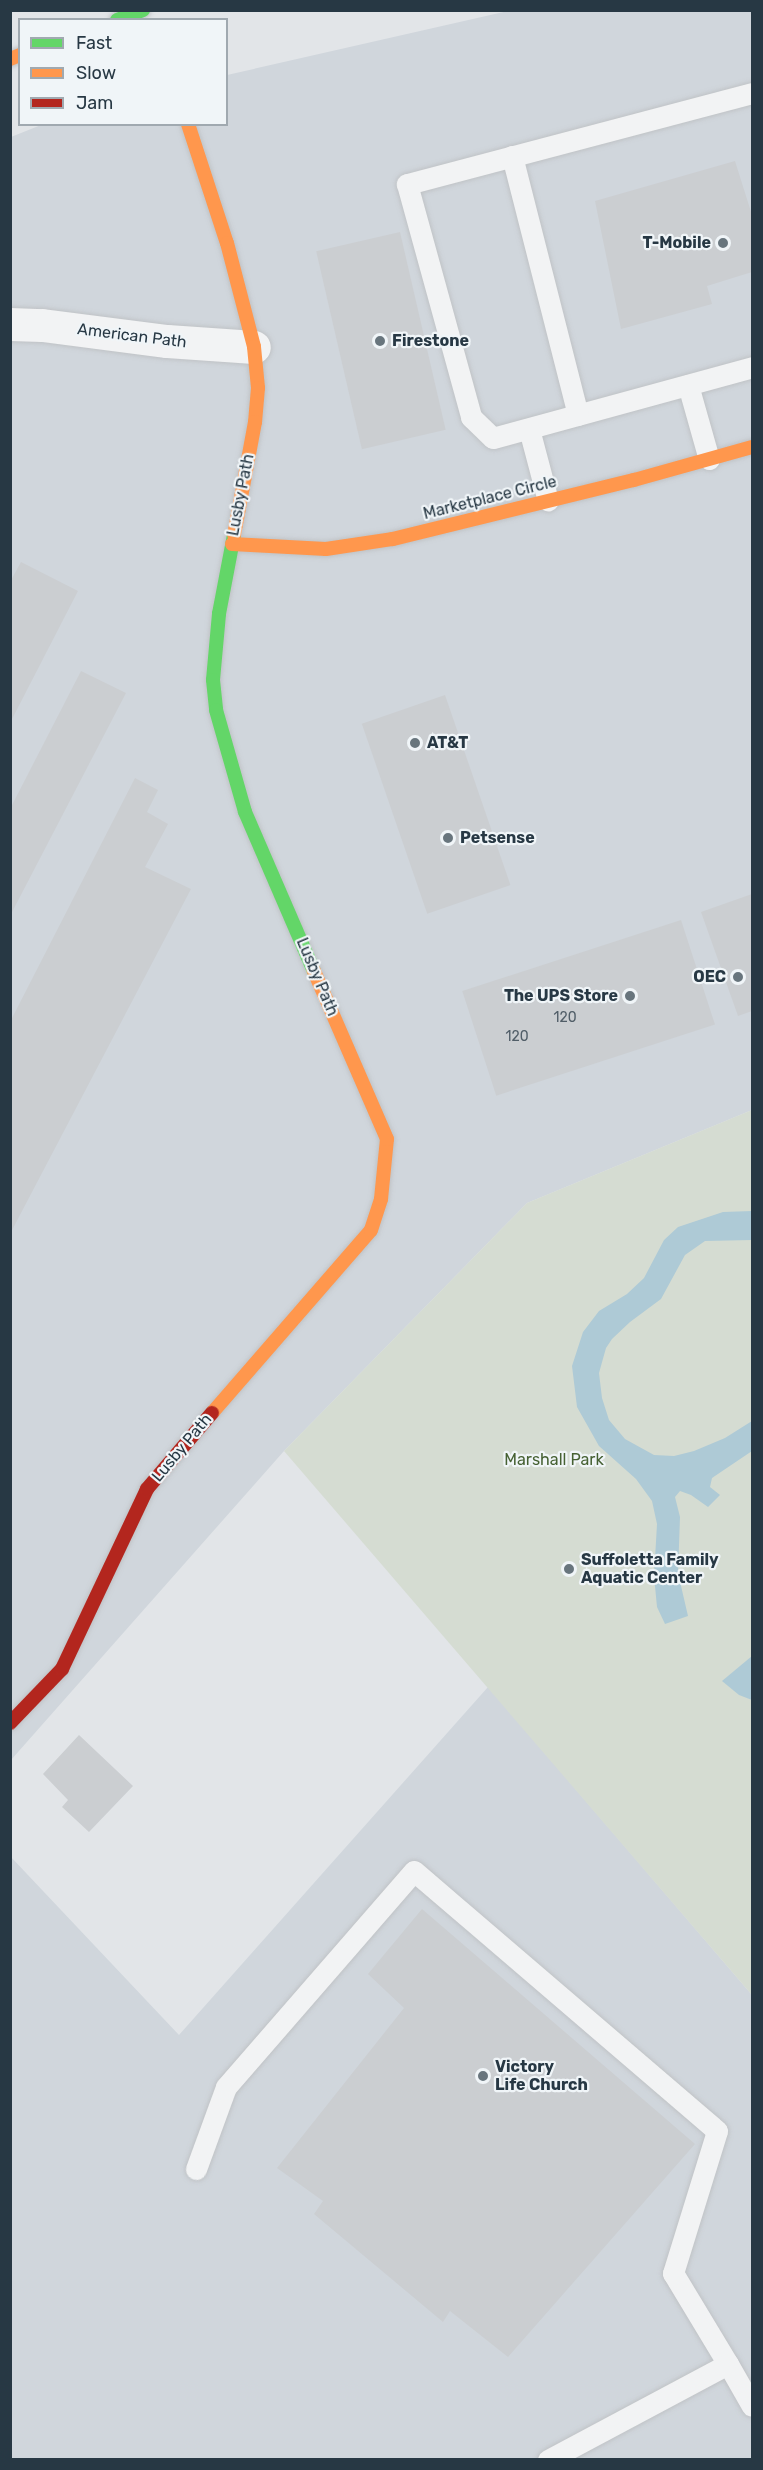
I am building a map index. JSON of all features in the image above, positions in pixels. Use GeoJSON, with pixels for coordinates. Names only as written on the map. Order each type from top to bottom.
{"type":"FeatureCollection","features":[{"type":"Feature","properties":{"kind":"main road"},"geometry":{"type":"LineString","coordinates":[[122,18],[143,10]]}},
{"type":"Feature","properties":{"kind":"main road","name":"Lusby Path"},"geometry":{"type":"LineString","coordinates":[[11,1721],[62,1669],[147,1490],[371,1230],[381,1199],[387,1139],[245,812],[234,780],[216,710],[213,680],[214,648],[231,544],[255,422],[258,388],[255,347],[220,219],[189,126]]}},
{"type":"Feature","properties":{"kind":"main road","name":"Marketplace Circle"},"geometry":{"type":"LineString","coordinates":[[231,544],[326,549],[393,539],[753,447]]}},
{"type":"Feature","properties":{"kind":"street","name":"American Path"},"geometry":{"type":"LineString","coordinates":[[10,324],[42,325],[167,341],[255,347]]}},
{"type":"Feature","properties":{"kind":"lane"},"geometry":{"type":"LineString","coordinates":[[753,93],[407,184],[471,417],[493,438],[753,367]]}},
{"type":"Feature","properties":{"kind":"lane"},"geometry":{"type":"LineString","coordinates":[[512,156],[578,415]]}},
{"type":"Feature","properties":{"kind":"lane"},"geometry":{"type":"LineString","coordinates":[[688,385],[709,459]]}},
{"type":"Feature","properties":{"kind":"lane"},"geometry":{"type":"LineString","coordinates":[[529,429],[548,501]]}},
{"type":"Feature","properties":{"kind":"lane"},"geometry":{"type":"LineString","coordinates":[[196,2169],[226,2086],[414,1870],[717,2131],[673,2273],[753,2406]]}},
{"type":"Feature","properties":{"kind":"lane"},"geometry":{"type":"LineString","coordinates":[[548,2460],[728,2364]]}},
{"type":"Feature","properties":{"kind":"shaded area"},"geometry":{"type":"Polygon","coordinates":[[[508,11],[752,11],[752,1110],[527,1203],[284,1451],[11,1760],[11,137],[38,126],[228,126],[228,75],[508,11]]]}},
{"type":"Feature","properties":{"kind":"shaded area"},"geometry":{"type":"Polygon","coordinates":[[[488,1687],[752,1995],[752,2459],[11,2459],[10,1856],[179,2035],[488,1687]]]}},
{"type":"Feature","properties":{"kind":"green space","name":"Suffoletta Family Aquatic Center"},"geometry":{"type":"Polygon","coordinates":[[[752,1110],[752,1995],[284,1451],[527,1203],[752,1110]]]}},
{"type":"Feature","properties":{"kind":"water"},"geometry":{"type":"Polygon","coordinates":[[[752,1211],[752,1240],[705,1241],[685,1255],[661,1299],[612,1339],[606,1348],[599,1373],[602,1398],[609,1420],[625,1439],[654,1455],[674,1456],[694,1451],[725,1438],[752,1421],[752,1451],[712,1478],[710,1487],[720,1495],[708,1507],[691,1495],[680,1491],[675,1497],[680,1517],[678,1573],[688,1616],[665,1624],[657,1607],[654,1576],[657,1524],[652,1501],[636,1479],[599,1446],[577,1407],[572,1366],[583,1332],[599,1311],[627,1294],[644,1278],[664,1240],[678,1227],[723,1212],[752,1211]]]}},
{"type":"Feature","properties":{"kind":"water"},"geometry":{"type":"Polygon","coordinates":[[[752,1656],[752,1700],[739,1695],[722,1681],[752,1656]]]}},
{"type":"Feature","properties":{"kind":"building"},"geometry":{"type":"Polygon","coordinates":[[[735,161],[752,215],[752,272],[707,286],[712,304],[621,329],[595,201],[735,161]]]}},
{"type":"Feature","properties":{"kind":"building","name":"Firestone"},"geometry":{"type":"Polygon","coordinates":[[[400,232],[446,430],[362,449],[316,251],[400,232]]]}},
{"type":"Feature","properties":{"kind":"building"},"geometry":{"type":"Polygon","coordinates":[[[21,562],[78,591],[10,723],[10,582],[21,562]]]}},
{"type":"Feature","properties":{"kind":"building"},"geometry":{"type":"Polygon","coordinates":[[[81,671],[126,693],[10,916],[10,809],[81,671]]]}},
{"type":"Feature","properties":{"kind":"building","name":"Petsense"},"geometry":{"type":"Polygon","coordinates":[[[445,695],[510,885],[427,914],[362,724],[445,695]]]}},
{"type":"Feature","properties":{"kind":"building"},"geometry":{"type":"Polygon","coordinates":[[[135,778],[158,790],[147,812],[168,824],[145,867],[191,889],[10,1234],[10,1022],[135,778]]]}},
{"type":"Feature","properties":{"kind":"building","name":"OEC"},"geometry":{"type":"Polygon","coordinates":[[[752,894],[752,1011],[738,1016],[701,912],[752,894]]]}},
{"type":"Feature","properties":{"kind":"building"},"geometry":{"type":"Polygon","coordinates":[[[681,920],[715,1025],[496,1096],[462,991],[681,920]]]}},
{"type":"Feature","properties":{"kind":"building"},"geometry":{"type":"Polygon","coordinates":[[[79,1735],[133,1786],[89,1832],[62,1807],[68,1800],[43,1774],[79,1735]]]}},
{"type":"Feature","properties":{"kind":"building","name":"Victory Life Church"},"geometry":{"type":"Polygon","coordinates":[[[422,1909],[695,2144],[508,2357],[450,2311],[443,2322],[314,2214],[323,2201],[277,2168],[404,2008],[368,1974],[422,1909]]]}},
{"type":"Feature","properties":{"kind":"traffic: fast"},"geometry":{"type":"LineString","coordinates":[[122,18],[143,10]]}},
{"type":"Feature","properties":{"kind":"traffic: fast"},"geometry":{"type":"LineString","coordinates":[[234,535],[219,614],[213,680],[216,710],[245,812],[313,969]]}},
{"type":"Feature","properties":{"kind":"traffic: slow"},"geometry":{"type":"LineString","coordinates":[[10,59],[18,56]]}},
{"type":"Feature","properties":{"kind":"traffic: slow"},"geometry":{"type":"LineString","coordinates":[[189,126],[227,243],[254,347],[258,388],[255,422],[234,535]]}},
{"type":"Feature","properties":{"kind":"traffic: slow"},"geometry":{"type":"LineString","coordinates":[[232,544],[326,549],[393,539],[634,480],[752,447]]}},
{"type":"Feature","properties":{"kind":"traffic: slow"},"geometry":{"type":"LineString","coordinates":[[212,1413],[371,1230],[381,1199],[387,1139],[313,969]]}},
{"type":"Feature","properties":{"kind":"traffic: jam"},"geometry":{"type":"LineString","coordinates":[[10,1723],[62,1669],[147,1489],[212,1413]]}},
{"type":"Feature","properties":{"kind":"place","name":"T-Mobile"},"geometry":{"type":"Point","coordinates":[723,243]}},
{"type":"Feature","properties":{"kind":"place","name":"Firestone"},"geometry":{"type":"Point","coordinates":[380,341]}},
{"type":"Feature","properties":{"kind":"place","name":"AT&T"},"geometry":{"type":"Point","coordinates":[415,743]}},
{"type":"Feature","properties":{"kind":"place","name":"Petsense"},"geometry":{"type":"Point","coordinates":[448,838]}},
{"type":"Feature","properties":{"kind":"place","name":"OEC"},"geometry":{"type":"Point","coordinates":[738,977]}},
{"type":"Feature","properties":{"kind":"place","name":"The UPS Store"},"geometry":{"type":"Point","coordinates":[630,996]}},
{"type":"Feature","properties":{"kind":"place","name":"Suffoletta Family Aquatic Center"},"geometry":{"type":"Point","coordinates":[569,1569]}},
{"type":"Feature","properties":{"kind":"place","name":"Victory Life Church"},"geometry":{"type":"Point","coordinates":[483,2076]}},
{"type":"Feature","properties":{"kind":"park label","name":"Marshall Park"},"geometry":{"type":"Point","coordinates":[554,1460]}}]}
